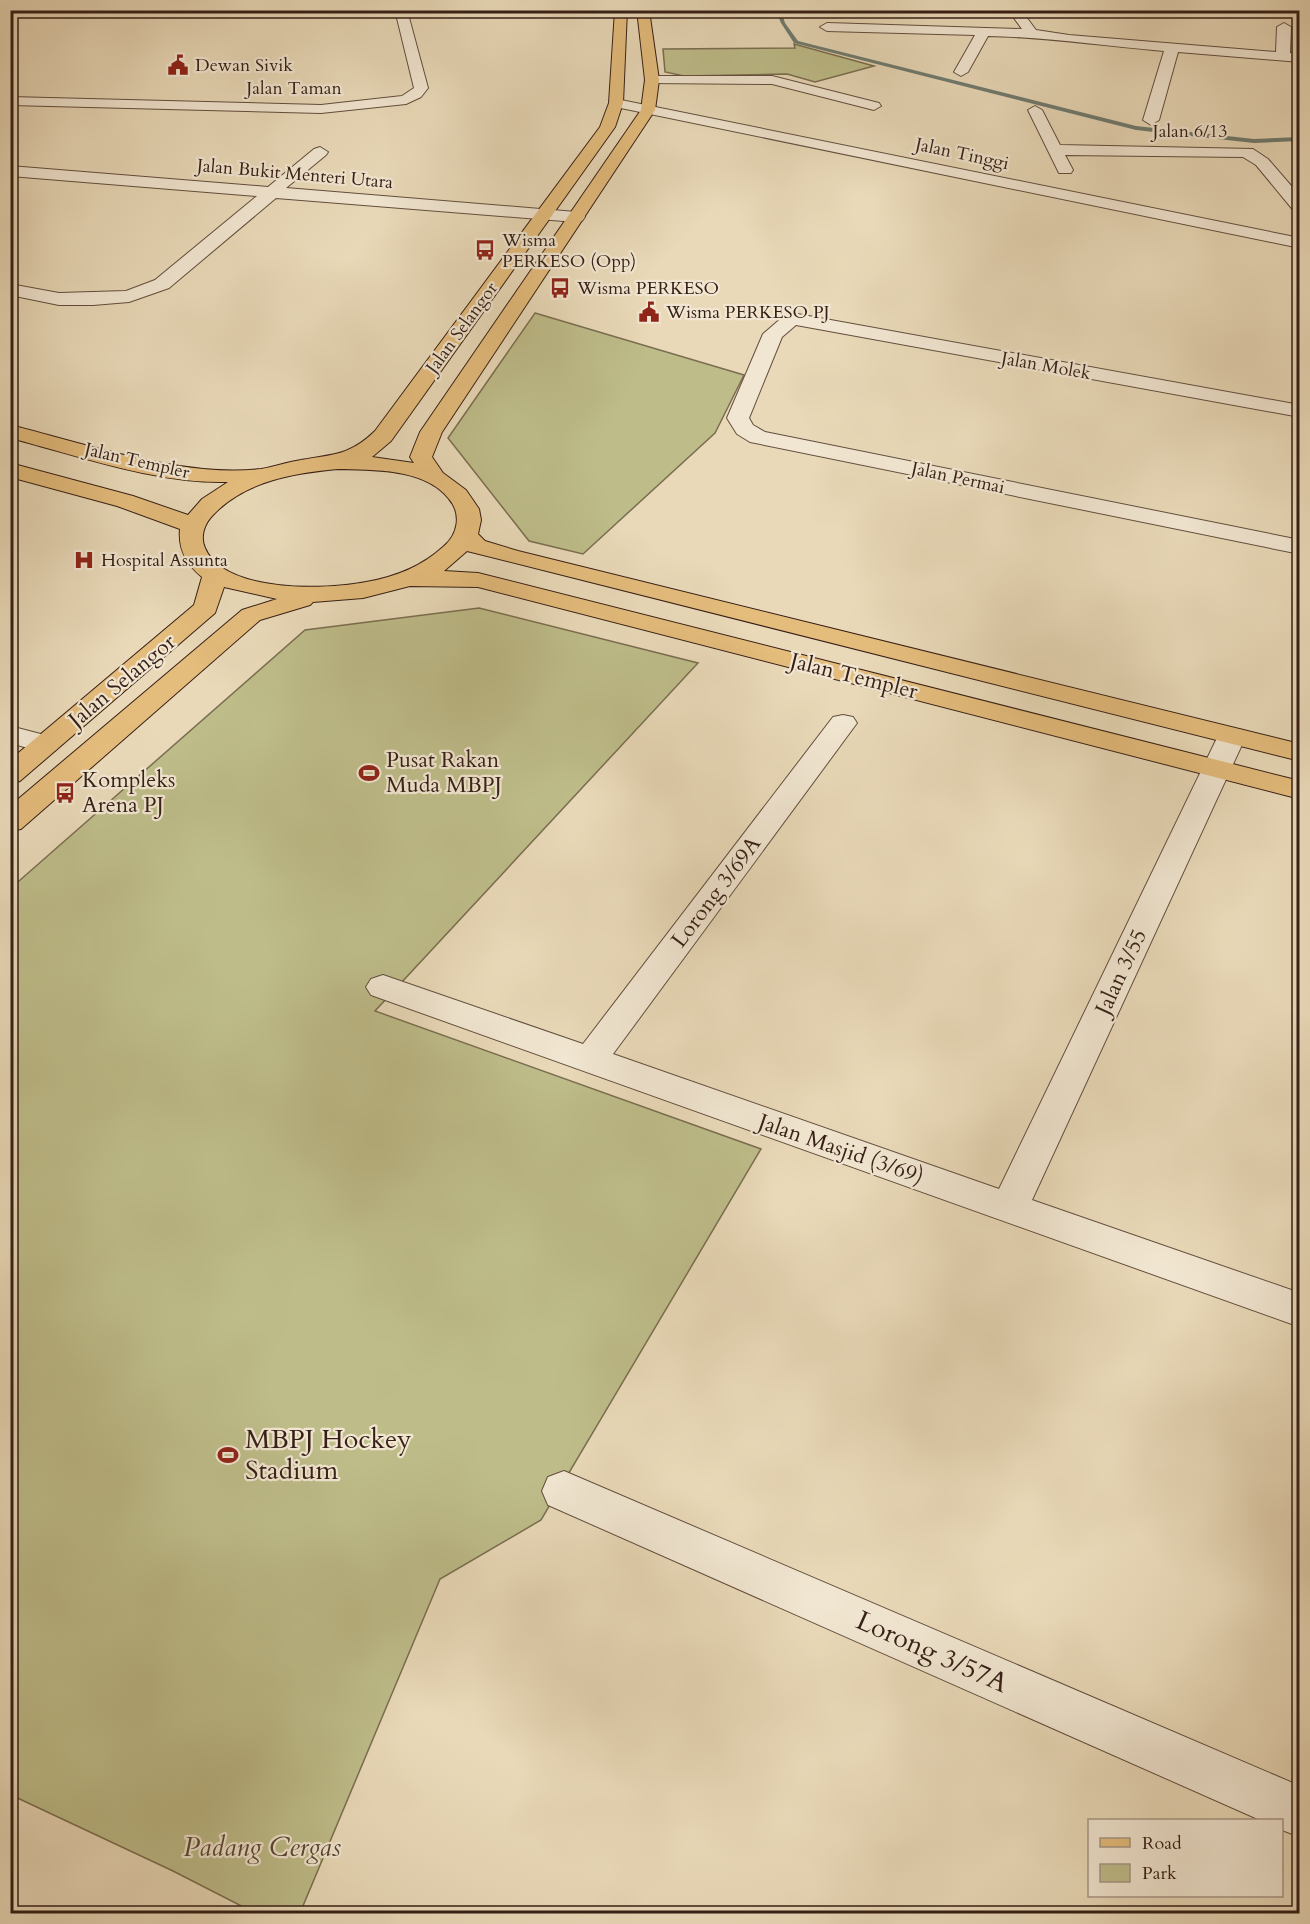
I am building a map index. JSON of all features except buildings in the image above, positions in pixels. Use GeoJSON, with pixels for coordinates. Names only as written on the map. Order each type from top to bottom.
{"type":"FeatureCollection","features":[{"type":"Feature","properties":{"kind":"main road","name":"Jalan Selangor"},"geometry":{"type":"LineString","coordinates":[[338,462],[367,451],[383,436],[607,127],[616,103],[621,10]]}},
{"type":"Feature","properties":{"kind":"main road","name":"Jalan Selangor"},"geometry":{"type":"LineString","coordinates":[[434,477],[421,457],[430,432],[648,110],[652,80],[643,10]]}},
{"type":"Feature","properties":{"kind":"main road","name":"Jalan Templer"},"geometry":{"type":"LineString","coordinates":[[10,431],[170,472],[205,476],[266,475]]}},
{"type":"Feature","properties":{"kind":"main road"},"geometry":{"type":"LineString","coordinates":[[338,462],[374,463],[406,468],[434,477],[448,485],[463,500],[470,516],[466,535],[454,551],[434,566],[406,579],[364,591],[317,595],[257,589],[215,574],[198,560],[190,543],[192,525],[209,505],[234,488],[266,475],[301,466],[338,462]]}},
{"type":"Feature","properties":{"kind":"main road","name":"Jalan Templer"},"geometry":{"type":"LineString","coordinates":[[10,470],[125,501],[192,525]]}},
{"type":"Feature","properties":{"kind":"main road","name":"Jalan Templer"},"geometry":{"type":"LineString","coordinates":[[466,535],[476,546],[510,556],[1299,753]]}},
{"type":"Feature","properties":{"kind":"main road","name":"Jalan Selangor"},"geometry":{"type":"LineString","coordinates":[[10,775],[206,608],[215,574]]}},
{"type":"Feature","properties":{"kind":"main road","name":"Jalan Templer"},"geometry":{"type":"LineString","coordinates":[[406,579],[477,580],[1299,790]]}},
{"type":"Feature","properties":{"kind":"main road","name":"Jalan Selangor"},"geometry":{"type":"LineString","coordinates":[[10,822],[251,615],[317,595]]}},
{"type":"Feature","properties":{"kind":"street","name":"Jalan Taman"},"geometry":{"type":"LineString","coordinates":[[10,101],[321,109],[406,100],[421,88],[401,10]]}},
{"type":"Feature","properties":{"kind":"street"},"geometry":{"type":"LineString","coordinates":[[1014,10],[1032,33]]}},
{"type":"Feature","properties":{"kind":"street"},"geometry":{"type":"LineString","coordinates":[[826,27],[1032,33],[1070,39],[1299,58]]}},
{"type":"Feature","properties":{"kind":"street"},"geometry":{"type":"LineString","coordinates":[[1283,57],[1284,27]]}},
{"type":"Feature","properties":{"kind":"street"},"geometry":{"type":"LineString","coordinates":[[961,72],[983,32]]}},
{"type":"Feature","properties":{"kind":"street"},"geometry":{"type":"LineString","coordinates":[[1151,120],[1172,48]]}},
{"type":"Feature","properties":{"kind":"street"},"geometry":{"type":"LineString","coordinates":[[652,80],[768,80],[874,106]]}},
{"type":"Feature","properties":{"kind":"street","name":"Jalan Tinggi"},"geometry":{"type":"LineString","coordinates":[[616,103],[1299,243]]}},
{"type":"Feature","properties":{"kind":"street"},"geometry":{"type":"LineString","coordinates":[[1035,111],[1069,177]]}},
{"type":"Feature","properties":{"kind":"street","name":"Jalan 6/13"},"geometry":{"type":"LineString","coordinates":[[1055,150],[1247,152],[1262,162],[1299,207]]}},
{"type":"Feature","properties":{"kind":"street"},"geometry":{"type":"LineString","coordinates":[[10,289],[59,299],[93,299],[129,296],[162,284],[320,152]]}},
{"type":"Feature","properties":{"kind":"street","name":"Jalan Bukit Menteri Utara"},"geometry":{"type":"LineString","coordinates":[[10,171],[576,217]]}},
{"type":"Feature","properties":{"kind":"street","name":"Jalan Molek"},"geometry":{"type":"LineString","coordinates":[[792,319],[1299,411]]}},
{"type":"Feature","properties":{"kind":"street","name":"Jalan Permai"},"geometry":{"type":"LineString","coordinates":[[792,319],[773,334],[739,412],[740,423],[758,437],[1299,548]]}},
{"type":"Feature","properties":{"kind":"street","name":"Lorong 3/69A"},"geometry":{"type":"LineString","coordinates":[[589,1061],[843,723]]}},
{"type":"Feature","properties":{"kind":"street"},"geometry":{"type":"LineString","coordinates":[[10,734],[46,744]]}},
{"type":"Feature","properties":{"kind":"street","name":"Jalan 3/55"},"geometry":{"type":"LineString","coordinates":[[1009,1208],[1232,736]]}},
{"type":"Feature","properties":{"kind":"street","name":"Jalan Masjid (3/69)"},"geometry":{"type":"LineString","coordinates":[[383,987],[1299,1310]]}},
{"type":"Feature","properties":{"kind":"street","name":"Lorong 3/57A"},"geometry":{"type":"LineString","coordinates":[[564,1491],[1299,1812]]}},
{"type":"Feature","properties":{"kind":"green space"},"geometry":{"type":"Polygon","coordinates":[[[794,44],[874,66],[815,82],[787,74],[684,76],[665,72],[663,49],[795,48],[794,44]]]}},
{"type":"Feature","properties":{"kind":"green space"},"geometry":{"type":"Polygon","coordinates":[[[535,313],[744,375],[715,433],[583,554],[529,541],[448,438],[535,313]]]}},
{"type":"Feature","properties":{"kind":"green space","name":"MBPJ Hockey Stadium"},"geometry":{"type":"Polygon","coordinates":[[[479,608],[698,663],[375,1011],[761,1149],[541,1520],[440,1579],[300,1913],[255,1913],[173,1871],[11,1795],[11,888],[305,630],[479,608]]]}},
{"type":"Feature","properties":{"kind":"waterway"},"geometry":{"type":"LineString","coordinates":[[778,10],[783,23],[796,42],[1136,128],[1254,141],[1300,139]]}},
{"type":"Feature","properties":{"kind":"place","name":"Dewan Sivik"},"geometry":{"type":"Point","coordinates":[178,65]}},
{"type":"Feature","properties":{"kind":"place","name":"Wisma PERKESO (Opp)"},"geometry":{"type":"Point","coordinates":[485,250]}},
{"type":"Feature","properties":{"kind":"place","name":"Wisma PERKESO"},"geometry":{"type":"Point","coordinates":[560,288]}},
{"type":"Feature","properties":{"kind":"place","name":"Wisma PERKESO PJ"},"geometry":{"type":"Point","coordinates":[649,312]}},
{"type":"Feature","properties":{"kind":"place","name":"Hospital Assunta"},"geometry":{"type":"Point","coordinates":[84,560]}},
{"type":"Feature","properties":{"kind":"place","name":"Pusat Rakan Muda MBPJ"},"geometry":{"type":"Point","coordinates":[369,773]}},
{"type":"Feature","properties":{"kind":"place","name":"Kompleks Arena PJ"},"geometry":{"type":"Point","coordinates":[65,793]}},
{"type":"Feature","properties":{"kind":"place","name":"MBPJ Hockey Stadium"},"geometry":{"type":"Point","coordinates":[228,1455]}},
{"type":"Feature","properties":{"kind":"park label","name":"Padang Cergas"},"geometry":{"type":"Point","coordinates":[262,1847]}}]}
